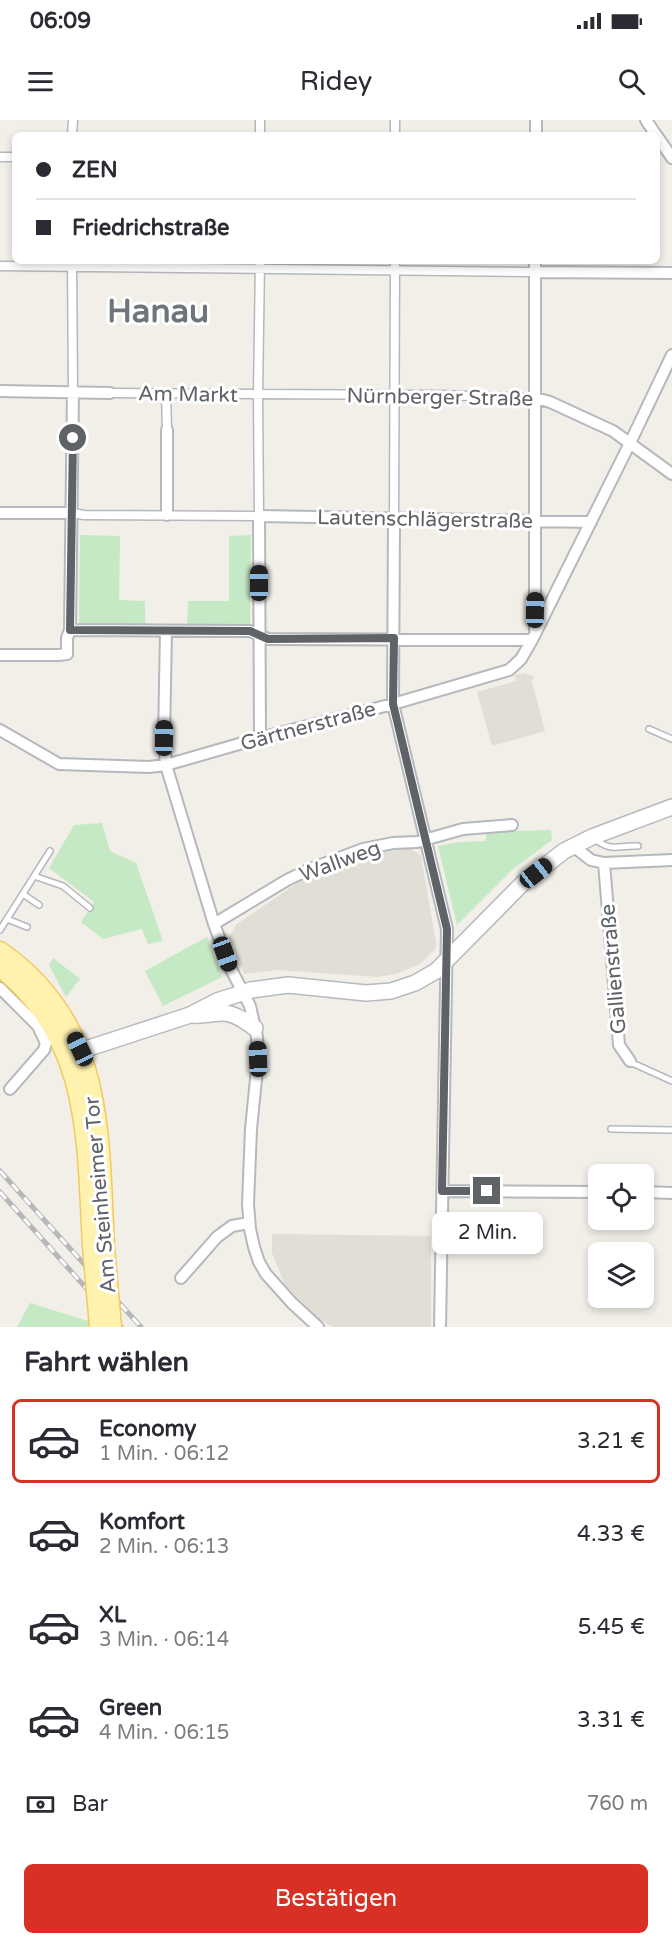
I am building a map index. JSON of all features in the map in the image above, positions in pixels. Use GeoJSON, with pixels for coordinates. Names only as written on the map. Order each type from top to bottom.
{"type":"FeatureCollection","features":[{"type":"Feature","properties":{"kind":"main road"},"geometry":{"type":"LineString","coordinates":[[75,1056],[117,1039],[190,1015],[217,1001],[244,992],[288,985],[366,993],[391,991],[415,983],[436,971],[523,883],[573,846],[672,807]]}},
{"type":"Feature","properties":{"kind":"main road","name":"Am Steinheimer Tor"},"geometry":{"type":"LineString","coordinates":[[0,951],[41,986],[68,1023],[84,1122],[98,1246],[112,1327]]}},
{"type":"Feature","properties":{"kind":"main road","name":"Am Steinheimer Tor"},"geometry":{"type":"LineString","coordinates":[[0,967],[21,986],[44,1013],[75,1056]]}},
{"type":"Feature","properties":{"kind":"main road"},"geometry":{"type":"LineString","coordinates":[[190,1015],[232,1014],[255,1028]]}},
{"type":"Feature","properties":{"kind":"main road"},"geometry":{"type":"LineString","coordinates":[[68,1023],[88,1038],[117,1039]]}},
{"type":"Feature","properties":{"kind":"main road","name":"Am Steinheimer Tor"},"geometry":{"type":"LineString","coordinates":[[98,1246],[99,1327]]}},
{"type":"Feature","properties":{"kind":"street"},"geometry":{"type":"LineString","coordinates":[[661,149],[672,158]]}},
{"type":"Feature","properties":{"kind":"street"},"geometry":{"type":"LineString","coordinates":[[0,655],[67,654],[67,638],[70,630],[72,513],[72,264]]}},
{"type":"Feature","properties":{"kind":"street"},"geometry":{"type":"LineString","coordinates":[[0,266],[72,264],[535,266],[672,273]]}},
{"type":"Feature","properties":{"kind":"street","name":"Am Markt"},"geometry":{"type":"LineString","coordinates":[[0,391],[258,395],[260,265]]}},
{"type":"Feature","properties":{"kind":"street"},"geometry":{"type":"LineString","coordinates":[[394,266],[393,704],[447,929],[440,1327]]}},
{"type":"Feature","properties":{"kind":"street"},"geometry":{"type":"LineString","coordinates":[[70,630],[250,631],[268,639],[533,636],[536,521],[535,266]]}},
{"type":"Feature","properties":{"kind":"street","name":"Gärtnerstraße"},"geometry":{"type":"LineString","coordinates":[[0,730],[59,764],[166,765],[393,704],[508,670],[521,659],[533,636],[672,355]]}},
{"type":"Feature","properties":{"kind":"street"},"geometry":{"type":"LineString","coordinates":[[166,394],[167,515]]}},
{"type":"Feature","properties":{"kind":"street"},"geometry":{"type":"LineString","coordinates":[[258,395],[260,738]]}},
{"type":"Feature","properties":{"kind":"street","name":"Nürnberger Straße"},"geometry":{"type":"LineString","coordinates":[[258,395],[536,398],[601,425],[672,474]]}},
{"type":"Feature","properties":{"kind":"street"},"geometry":{"type":"LineString","coordinates":[[0,513],[259,516]]}},
{"type":"Feature","properties":{"kind":"street","name":"Lautenschlägerstraße"},"geometry":{"type":"LineString","coordinates":[[259,516],[591,522]]}},
{"type":"Feature","properties":{"kind":"street"},"geometry":{"type":"LineString","coordinates":[[166,631],[164,738],[166,765],[214,924],[231,969],[250,1006],[255,1028],[258,1059],[251,1129],[249,1223],[257,1254],[266,1274],[318,1327]]}},
{"type":"Feature","properties":{"kind":"street","name":"Wallweg"},"geometry":{"type":"LineString","coordinates":[[214,924],[287,880],[363,849],[393,843],[417,842],[463,829],[512,825]]}},
{"type":"Feature","properties":{"kind":"street"},"geometry":{"type":"LineString","coordinates":[[573,846],[591,860],[604,864],[672,860]]}},
{"type":"Feature","properties":{"kind":"street","name":"Gallienstraße"},"geometry":{"type":"LineString","coordinates":[[604,864],[619,1045],[630,1062]]}},
{"type":"Feature","properties":{"kind":"street"},"geometry":{"type":"LineString","coordinates":[[0,988],[38,1026],[46,1043],[44,1050],[10,1089]]}},
{"type":"Feature","properties":{"kind":"street"},"geometry":{"type":"LineString","coordinates":[[442,1191],[588,1192]]}},
{"type":"Feature","properties":{"kind":"street"},"geometry":{"type":"LineString","coordinates":[[654,1192],[672,1193]]}},
{"type":"Feature","properties":{"kind":"street"},"geometry":{"type":"LineString","coordinates":[[182,1278],[217,1237],[232,1226],[249,1223]]}},
{"type":"Feature","properties":{"kind":"lane"},"geometry":{"type":"LineString","coordinates":[[649,729],[672,739]]}},
{"type":"Feature","properties":{"kind":"lane"},"geometry":{"type":"LineString","coordinates":[[592,837],[605,847],[635,844]]}},
{"type":"Feature","properties":{"kind":"lane"},"geometry":{"type":"LineString","coordinates":[[0,930],[50,851]]}},
{"type":"Feature","properties":{"kind":"lane"},"geometry":{"type":"LineString","coordinates":[[34,876],[63,885],[90,908]]}},
{"type":"Feature","properties":{"kind":"lane"},"geometry":{"type":"LineString","coordinates":[[23,894],[39,905]]}},
{"type":"Feature","properties":{"kind":"lane"},"geometry":{"type":"LineString","coordinates":[[7,919],[27,927]]}},
{"type":"Feature","properties":{"kind":"lane","name":"Gallienstraße"},"geometry":{"type":"LineString","coordinates":[[630,1062],[672,1081]]}},
{"type":"Feature","properties":{"kind":"lane"},"geometry":{"type":"LineString","coordinates":[[611,1129],[672,1130]]}},
{"type":"Feature","properties":{"kind":"shaded area"},"geometry":{"type":"Polygon","coordinates":[[[525,673],[534,677],[532,682],[545,731],[492,746],[477,692],[516,681],[515,675],[525,673]]]}},
{"type":"Feature","properties":{"kind":"shaded area"},"geometry":{"type":"Polygon","coordinates":[[[397,847],[411,849],[421,856],[436,942],[435,949],[420,964],[396,974],[378,977],[277,970],[244,974],[229,937],[237,924],[306,877],[397,847]]]}},
{"type":"Feature","properties":{"kind":"shaded area"},"geometry":{"type":"Polygon","coordinates":[[[272,1234],[431,1236],[431,1327],[333,1327],[319,1319],[285,1285],[272,1253],[272,1234]]]}},
{"type":"Feature","properties":{"kind":"green space"},"geometry":{"type":"Polygon","coordinates":[[[80,535],[120,536],[119,600],[145,601],[145,624],[79,624],[80,535]]]}},
{"type":"Feature","properties":{"kind":"green space"},"geometry":{"type":"Polygon","coordinates":[[[251,535],[250,625],[187,625],[188,601],[229,601],[229,536],[251,535]]]}},
{"type":"Feature","properties":{"kind":"green space"},"geometry":{"type":"Polygon","coordinates":[[[102,823],[110,851],[136,863],[163,941],[148,944],[142,929],[103,939],[81,922],[94,902],[49,868],[74,825],[102,823]]]}},
{"type":"Feature","properties":{"kind":"green space"},"geometry":{"type":"Polygon","coordinates":[[[551,830],[552,840],[512,870],[457,925],[438,846],[486,841],[486,832],[551,830]]]}},
{"type":"Feature","properties":{"kind":"green space"},"geometry":{"type":"Polygon","coordinates":[[[207,937],[222,977],[163,1006],[145,971],[207,937]]]}},
{"type":"Feature","properties":{"kind":"green space"},"geometry":{"type":"Polygon","coordinates":[[[53,958],[80,979],[66,997],[49,965],[53,958]]]}},
{"type":"Feature","properties":{"kind":"green space"},"geometry":{"type":"Polygon","coordinates":[[[30,1303],[88,1321],[89,1327],[17,1327],[30,1303]]]}},
{"type":"Feature","properties":{"kind":"railway"},"geometry":{"type":"LineString","coordinates":[[0,1171],[141,1327]]}},
{"type":"Feature","properties":{"kind":"railway"},"geometry":{"type":"LineString","coordinates":[[0,1192],[121,1327]]}},
{"type":"Feature","properties":{"kind":"district","name":"Hanau"},"geometry":{"type":"Point","coordinates":[158,310]}},
{"type":"Feature","properties":{"kind":"route"},"geometry":{"type":"LineString","coordinates":[[73,438],[70,630],[250,631],[268,639],[394,638],[393,704],[447,929],[442,1191],[487,1191]]}}]}
